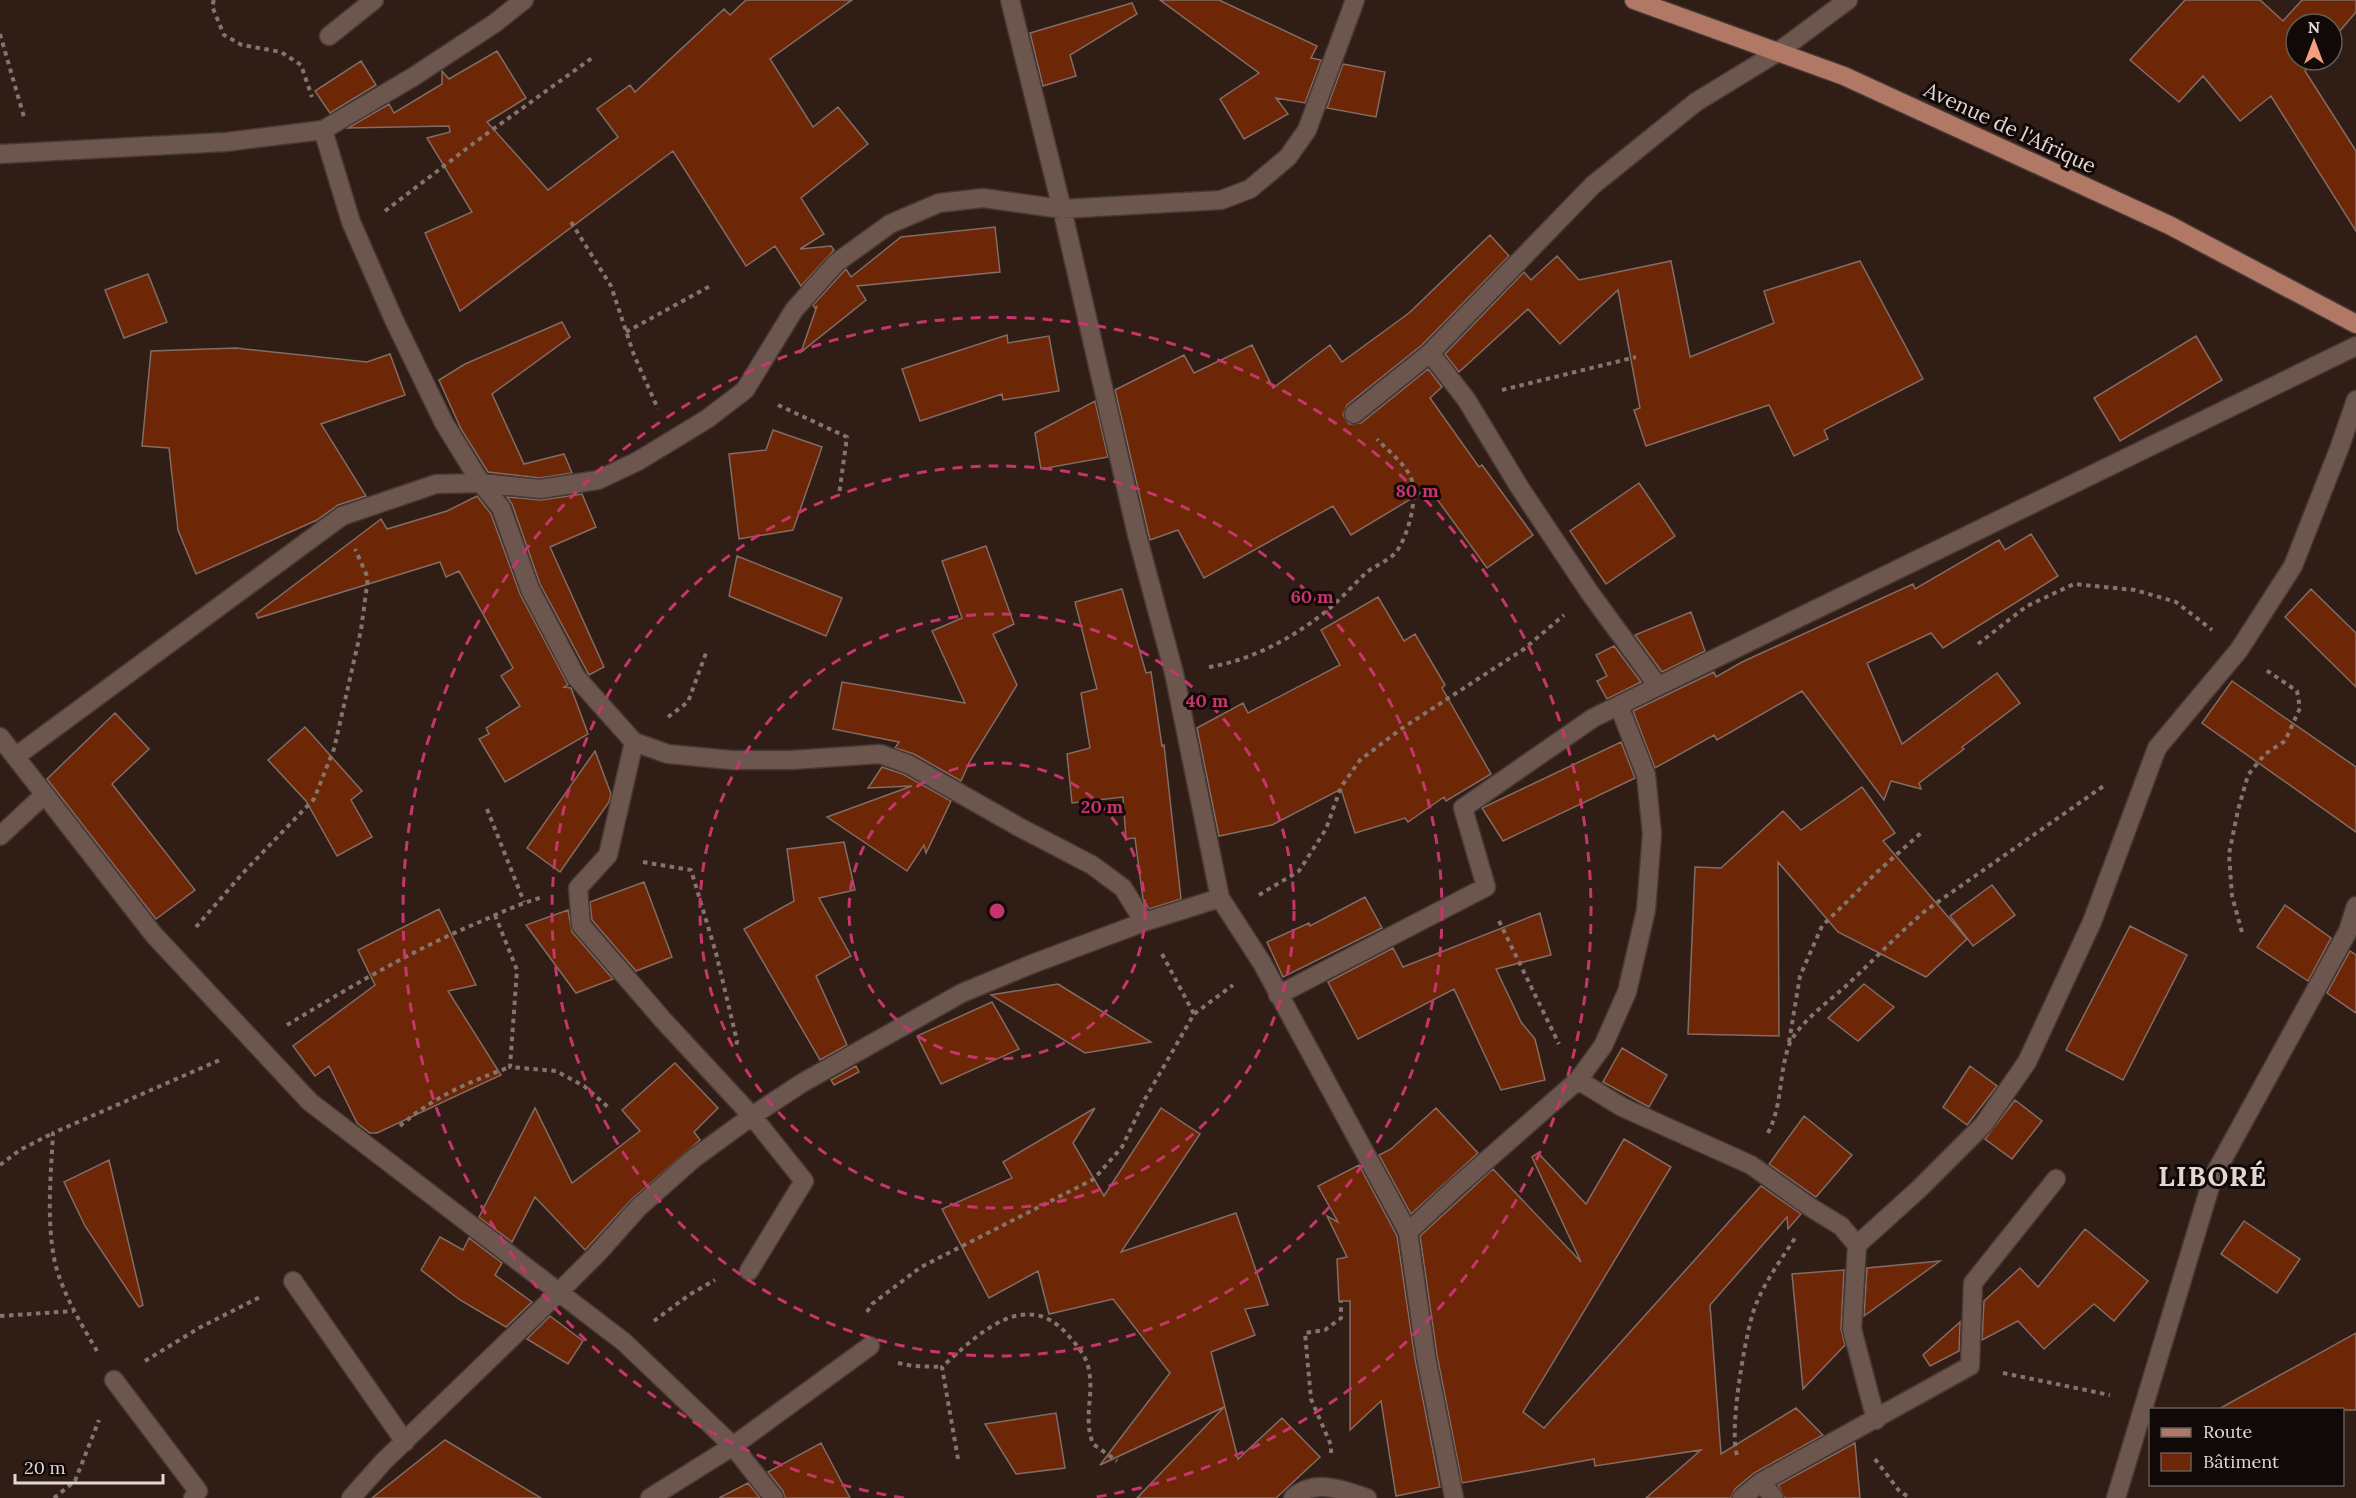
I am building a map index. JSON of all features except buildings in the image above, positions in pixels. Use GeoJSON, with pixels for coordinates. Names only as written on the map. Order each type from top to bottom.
{"type":"FeatureCollection","features":[{"type":"Feature","properties":{"kind":"main road","name":"Avenue de l'Afrique"},"geometry":{"type":"LineString","coordinates":[[1634,0],[1844,76],[2169,225],[2356,324]]}},
{"type":"Feature","properties":{"kind":"street"},"geometry":{"type":"LineString","coordinates":[[329,36],[374,0]]}},
{"type":"Feature","properties":{"kind":"street"},"geometry":{"type":"LineString","coordinates":[[0,154],[226,142],[323,130],[413,77],[495,23],[524,0]]}},
{"type":"Feature","properties":{"kind":"street"},"geometry":{"type":"LineString","coordinates":[[1010,0],[1062,209],[1137,535],[1174,673],[1226,905],[1262,963],[1408,1232],[1426,1357],[1454,1498]]}},
{"type":"Feature","properties":{"kind":"street"},"geometry":{"type":"LineString","coordinates":[[15,757],[342,516],[436,484],[481,483],[540,489],[598,480],[638,461],[707,418],[744,390],[794,310],[836,263],[890,224],[939,203],[983,198],[1062,209],[1221,200],[1250,189],[1288,157],[1307,130],[1356,0]]}},
{"type":"Feature","properties":{"kind":"street"},"geometry":{"type":"LineString","coordinates":[[1354,414],[1430,353],[1593,184],[1696,102],[1778,52],[1848,0]]}},
{"type":"Feature","properties":{"kind":"street"},"geometry":{"type":"LineString","coordinates":[[323,130],[356,234],[394,320],[444,423],[481,483],[501,508],[530,589],[576,677],[634,742],[668,754],[731,760],[792,760],[880,754],[908,764],[1019,828],[1092,865],[1123,888],[1144,922]]}},
{"type":"Feature","properties":{"kind":"street"},"geometry":{"type":"LineString","coordinates":[[1278,995],[1486,887],[1463,808],[1593,718],[2356,346]]}},
{"type":"Feature","properties":{"kind":"street"},"geometry":{"type":"LineString","coordinates":[[1430,353],[1466,399],[1520,488],[1590,593],[1658,686]]}},
{"type":"Feature","properties":{"kind":"street"},"geometry":{"type":"LineString","coordinates":[[1857,1245],[1919,1189],[1984,1124],[2027,1062],[2092,922],[2157,748],[2239,650],[2293,566],[2356,400]]}},
{"type":"Feature","properties":{"kind":"street"},"geometry":{"type":"LineString","coordinates":[[1408,1232],[1578,1080],[1603,1046],[1627,992],[1646,910],[1652,834],[1646,775],[1619,706]]}},
{"type":"Feature","properties":{"kind":"street"},"geometry":{"type":"LineString","coordinates":[[0,737],[154,935],[310,1102],[624,1342],[733,1446],[774,1498]]}},
{"type":"Feature","properties":{"kind":"street"},"geometry":{"type":"LineString","coordinates":[[634,742],[608,855],[578,888],[580,925],[663,1020],[752,1116],[804,1180],[749,1271]]}},
{"type":"Feature","properties":{"kind":"street"},"geometry":{"type":"LineString","coordinates":[[0,836],[44,795]]}},
{"type":"Feature","properties":{"kind":"street"},"geometry":{"type":"LineString","coordinates":[[351,1498],[559,1292],[638,1209],[693,1159],[752,1116],[802,1083],[962,993],[1144,922],[1226,905]]}},
{"type":"Feature","properties":{"kind":"street"},"geometry":{"type":"LineString","coordinates":[[2116,1498],[2213,1177],[2348,931],[2356,906]]}},
{"type":"Feature","properties":{"kind":"street"},"geometry":{"type":"LineString","coordinates":[[1578,1080],[1622,1107],[1751,1165],[1841,1226],[1857,1245],[1852,1329],[1875,1419]]}},
{"type":"Feature","properties":{"kind":"street"},"geometry":{"type":"LineString","coordinates":[[1742,1498],[1761,1482],[1970,1366],[1973,1283],[2056,1179]]}},
{"type":"Feature","properties":{"kind":"street"},"geometry":{"type":"LineString","coordinates":[[293,1281],[405,1442]]}},
{"type":"Feature","properties":{"kind":"street"},"geometry":{"type":"LineString","coordinates":[[650,1498],[733,1446],[870,1346]]}},
{"type":"Feature","properties":{"kind":"street"},"geometry":{"type":"LineString","coordinates":[[114,1380],[201,1496]]}},
{"type":"Feature","properties":{"kind":"street"},"geometry":{"type":"LineString","coordinates":[[1761,1482],[1774,1498]]}},
{"type":"Feature","properties":{"kind":"street"},"geometry":{"type":"LineString","coordinates":[[1293,1498],[1302,1489],[1331,1487],[1368,1498]]}},
{"type":"Feature","properties":{"kind":"path"},"geometry":{"type":"LineString","coordinates":[[214,0],[212,6],[224,35],[242,45],[281,52],[301,66],[323,130]]}},
{"type":"Feature","properties":{"kind":"path"},"geometry":{"type":"LineString","coordinates":[[0,34],[3,51],[36,152]]}},
{"type":"Feature","properties":{"kind":"path"},"geometry":{"type":"LineString","coordinates":[[356,234],[592,58]]}},
{"type":"Feature","properties":{"kind":"path"},"geometry":{"type":"LineString","coordinates":[[571,222],[611,286],[634,355],[672,440]]}},
{"type":"Feature","properties":{"kind":"path"},"geometry":{"type":"LineString","coordinates":[[626,332],[712,285]]}},
{"type":"Feature","properties":{"kind":"path"},"geometry":{"type":"LineString","coordinates":[[1466,399],[1636,357]]}},
{"type":"Feature","properties":{"kind":"path"},"geometry":{"type":"LineString","coordinates":[[744,390],[847,437],[839,495]]}},
{"type":"Feature","properties":{"kind":"path"},"geometry":{"type":"LineString","coordinates":[[1174,673],[1228,664],[1277,644],[1330,608],[1369,570],[1396,552],[1405,534],[1413,505],[1413,483],[1404,469],[1354,414]]}},
{"type":"Feature","properties":{"kind":"path"},"geometry":{"type":"LineString","coordinates":[[172,955],[243,873],[314,799],[334,749],[361,630],[368,578],[342,516]]}},
{"type":"Feature","properties":{"kind":"path"},"geometry":{"type":"LineString","coordinates":[[1978,644],[2027,606],[2074,584],[2135,590],[2176,602],[2297,691],[2300,708],[2285,741],[2265,754],[2248,775],[2238,810],[2229,854],[2232,896],[2242,932]]}},
{"type":"Feature","properties":{"kind":"path"},"geometry":{"type":"LineString","coordinates":[[1226,905],[1299,871],[1326,829],[1341,787],[1360,760],[1401,729],[1524,649],[1590,593]]}},
{"type":"Feature","properties":{"kind":"path"},"geometry":{"type":"LineString","coordinates":[[634,742],[688,702],[706,653]]}},
{"type":"Feature","properties":{"kind":"path"},"geometry":{"type":"LineString","coordinates":[[1788,1046],[1798,1029],[1917,918],[2109,782]]}},
{"type":"Feature","properties":{"kind":"path"},"geometry":{"type":"LineString","coordinates":[[487,809],[524,902]]}},
{"type":"Feature","properties":{"kind":"path"},"geometry":{"type":"LineString","coordinates":[[1751,1165],[1775,1119],[1800,976],[1822,926],[1922,832]]}},
{"type":"Feature","properties":{"kind":"path"},"geometry":{"type":"LineString","coordinates":[[608,855],[691,870],[716,953],[737,1041],[728,1089]]}},
{"type":"Feature","properties":{"kind":"path"},"geometry":{"type":"LineString","coordinates":[[1486,887],[1499,921],[1578,1080]]}},
{"type":"Feature","properties":{"kind":"path"},"geometry":{"type":"LineString","coordinates":[[0,1165],[20,1150],[53,1133],[256,1043],[392,964],[524,902],[578,888]]}},
{"type":"Feature","properties":{"kind":"path"},"geometry":{"type":"LineString","coordinates":[[495,915],[517,970],[510,1067]]}},
{"type":"Feature","properties":{"kind":"path"},"geometry":{"type":"LineString","coordinates":[[1144,922],[1194,1014]]}},
{"type":"Feature","properties":{"kind":"path"},"geometry":{"type":"LineString","coordinates":[[1117,1461],[1093,1444],[1089,1425],[1091,1397],[1089,1369],[1080,1348],[1060,1327],[1037,1314],[1006,1317],[970,1341],[942,1367],[912,1366],[881,1358],[863,1334],[863,1320],[872,1304],[921,1267],[1094,1179],[1122,1147],[1145,1099],[1194,1014],[1262,963]]}},
{"type":"Feature","properties":{"kind":"path"},"geometry":{"type":"LineString","coordinates":[[373,1149],[421,1107],[468,1083],[510,1067],[556,1071],[584,1086],[609,1108]]}},
{"type":"Feature","properties":{"kind":"path"},"geometry":{"type":"LineString","coordinates":[[53,1133],[49,1220],[56,1264],[74,1311],[114,1380]]}},
{"type":"Feature","properties":{"kind":"path"},"geometry":{"type":"LineString","coordinates":[[1761,1482],[1740,1462],[1734,1446],[1737,1396],[1752,1315],[1769,1279],[1813,1209]]}},
{"type":"Feature","properties":{"kind":"path"},"geometry":{"type":"LineString","coordinates":[[624,1342],[712,1281],[749,1271]]}},
{"type":"Feature","properties":{"kind":"path"},"geometry":{"type":"LineString","coordinates":[[54,1498],[75,1481],[114,1380],[200,1328],[293,1281]]}},
{"type":"Feature","properties":{"kind":"path"},"geometry":{"type":"LineString","coordinates":[[1331,1487],[1330,1445],[1311,1399],[1305,1333],[1325,1330],[1341,1318],[1341,1301]]}},
{"type":"Feature","properties":{"kind":"path"},"geometry":{"type":"LineString","coordinates":[[0,1316],[74,1311]]}},
{"type":"Feature","properties":{"kind":"path"},"geometry":{"type":"LineString","coordinates":[[1970,1366],[2145,1402]]}},
{"type":"Feature","properties":{"kind":"path"},"geometry":{"type":"LineString","coordinates":[[942,1367],[958,1459]]}},
{"type":"Feature","properties":{"kind":"path"},"geometry":{"type":"LineString","coordinates":[[1854,1432],[1900,1492],[1911,1498]]}},
{"type":"Feature","properties":{"kind":"district","name":"LIBORÉ"},"geometry":{"type":"Point","coordinates":[2213,1177]}}]}
